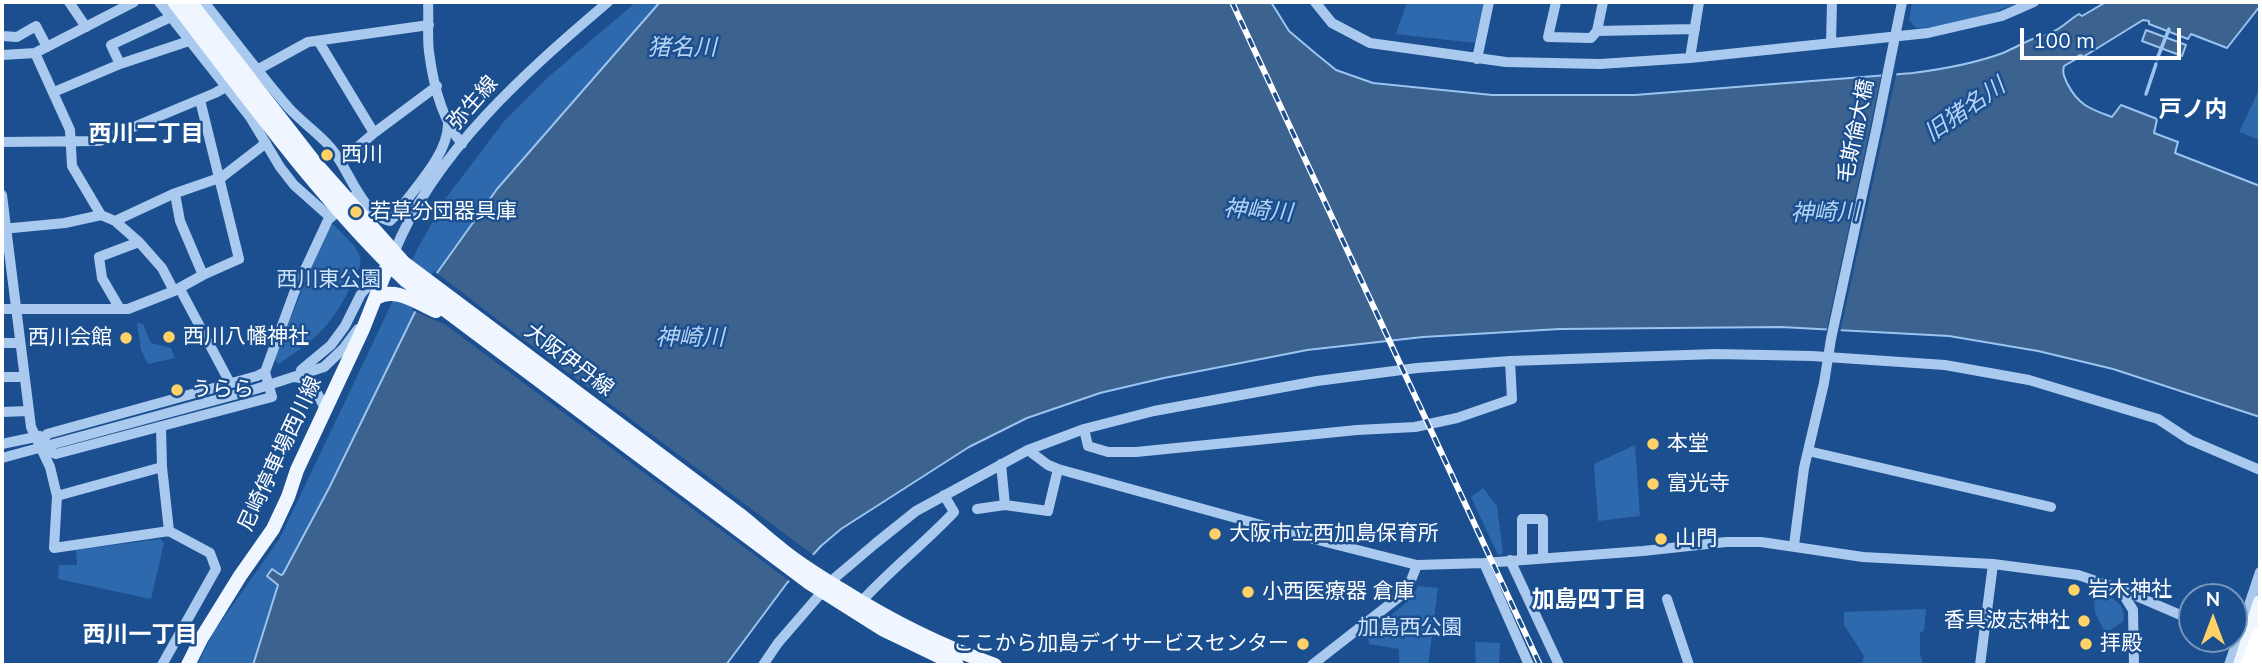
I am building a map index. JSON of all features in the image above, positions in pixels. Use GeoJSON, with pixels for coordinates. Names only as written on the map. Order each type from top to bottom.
{"type":"FeatureCollection","features":[{"type":"Feature","properties":{"kind":"highway"},"geometry":{"type":"LineString","coordinates":[[2249,665],[2260,634]]}},
{"type":"Feature","properties":{"kind":"main road","name":"大阪伊丹線"},"geometry":{"type":"LineString","coordinates":[[174,2],[296,158],[396,263],[449,314],[884,630],[957,665]]}},
{"type":"Feature","properties":{"kind":"main road","name":"大阪伊丹線"},"geometry":{"type":"LineString","coordinates":[[190,2],[365,230]]}},
{"type":"Feature","properties":{"kind":"main road","name":"大阪伊丹線"},"geometry":{"type":"LineString","coordinates":[[396,263],[739,514],[824,586],[861,602],[901,626],[995,665]]}},
{"type":"Feature","properties":{"kind":"main road","name":"尼崎停車場西川線"},"geometry":{"type":"LineString","coordinates":[[188,665],[240,576],[273,528],[325,409],[396,263]]}},
{"type":"Feature","properties":{"kind":"main road"},"geometry":{"type":"LineString","coordinates":[[379,299],[397,294],[449,314]]}},
{"type":"Feature","properties":{"kind":"main road"},"geometry":{"type":"LineString","coordinates":[[2240,665],[2260,602]]}},
{"type":"Feature","properties":{"kind":"street"},"geometry":{"type":"LineString","coordinates":[[69,2],[86,27]]}},
{"type":"Feature","properties":{"kind":"street"},"geometry":{"type":"LineString","coordinates":[[2,54],[35,53],[134,2]]}},
{"type":"Feature","properties":{"kind":"street"},"geometry":{"type":"LineString","coordinates":[[159,2],[257,127],[280,167],[298,190],[330,217]]}},
{"type":"Feature","properties":{"kind":"street"},"geometry":{"type":"LineString","coordinates":[[204,2],[288,107],[322,137],[341,162],[366,205],[385,220],[391,220],[412,194],[442,149],[447,134],[447,124],[429,52],[428,2]]}},
{"type":"Feature","properties":{"kind":"street","name":"弥生線"},"geometry":{"type":"LineString","coordinates":[[290,378],[331,345],[345,326],[361,294],[396,263],[400,240],[428,191],[488,112],[513,86],[608,2]]}},
{"type":"Feature","properties":{"kind":"street"},"geometry":{"type":"LineString","coordinates":[[1315,2],[1332,23],[1370,43],[1506,62],[1600,64],[1894,39],[2002,16],[2034,2]]}},
{"type":"Feature","properties":{"kind":"street"},"geometry":{"type":"LineString","coordinates":[[1477,59],[1489,2]]}},
{"type":"Feature","properties":{"kind":"street"},"geometry":{"type":"LineString","coordinates":[[1556,2],[1548,37],[1591,38],[1597,31],[1603,2]]}},
{"type":"Feature","properties":{"kind":"street"},"geometry":{"type":"LineString","coordinates":[[1690,58],[1699,2]]}},
{"type":"Feature","properties":{"kind":"street"},"geometry":{"type":"LineString","coordinates":[[1831,43],[1832,2]]}},
{"type":"Feature","properties":{"kind":"street","name":"毛斯倫大橋"},"geometry":{"type":"LineString","coordinates":[[1794,545],[1808,451],[1902,2]]}},
{"type":"Feature","properties":{"kind":"street"},"geometry":{"type":"LineString","coordinates":[[120,64],[111,45],[171,17]]}},
{"type":"Feature","properties":{"kind":"street"},"geometry":{"type":"LineString","coordinates":[[2,142],[100,141],[200,100],[308,42],[429,25]]}},
{"type":"Feature","properties":{"kind":"street"},"geometry":{"type":"LineString","coordinates":[[2,36],[16,37],[36,26],[47,47]]}},
{"type":"Feature","properties":{"kind":"street"},"geometry":{"type":"LineString","coordinates":[[1597,31],[1695,29]]}},
{"type":"Feature","properties":{"kind":"street"},"geometry":{"type":"LineString","coordinates":[[54,92],[120,64],[190,41]]}},
{"type":"Feature","properties":{"kind":"street"},"geometry":{"type":"LineString","coordinates":[[319,42],[374,133]]}},
{"type":"Feature","properties":{"kind":"street"},"geometry":{"type":"LineString","coordinates":[[35,53],[70,131],[72,166],[101,215]]}},
{"type":"Feature","properties":{"kind":"street"},"geometry":{"type":"LineString","coordinates":[[341,162],[374,133],[437,86]]}},
{"type":"Feature","properties":{"kind":"street"},"geometry":{"type":"LineString","coordinates":[[2,309],[128,309],[177,290],[239,259],[200,100]]}},
{"type":"Feature","properties":{"kind":"street"},"geometry":{"type":"LineString","coordinates":[[447,124],[462,144]]}},
{"type":"Feature","properties":{"kind":"street"},"geometry":{"type":"LineString","coordinates":[[115,221],[218,178],[266,143]]}},
{"type":"Feature","properties":{"kind":"street"},"geometry":{"type":"LineString","coordinates":[[40,448],[56,454],[272,397],[265,372],[294,293],[330,217],[358,193]]}},
{"type":"Feature","properties":{"kind":"street"},"geometry":{"type":"LineString","coordinates":[[175,194],[180,219],[204,275]]}},
{"type":"Feature","properties":{"kind":"street"},"geometry":{"type":"LineString","coordinates":[[2,195],[6,270],[16,310],[28,411],[31,427],[41,435]]}},
{"type":"Feature","properties":{"kind":"street"},"geometry":{"type":"LineString","coordinates":[[4,229],[65,223],[101,215],[115,221],[139,242],[162,268],[230,383]]}},
{"type":"Feature","properties":{"kind":"street"},"geometry":{"type":"LineString","coordinates":[[120,309],[103,278],[99,257],[139,242]]}},
{"type":"Feature","properties":{"kind":"street"},"geometry":{"type":"LineString","coordinates":[[2,458],[276,383],[324,367],[343,349],[379,299]]}},
{"type":"Feature","properties":{"kind":"street"},"geometry":{"type":"LineString","coordinates":[[2,343],[20,343]]}},
{"type":"Feature","properties":{"kind":"street"},"geometry":{"type":"LineString","coordinates":[[763,665],[824,586],[876,543],[916,511],[1028,450],[1084,429],[1154,411],[1317,381],[1510,361],[1716,354],[1828,354],[1956,367],[2029,380],[2158,419],[2189,440],[2260,470]]}},
{"type":"Feature","properties":{"kind":"street"},"geometry":{"type":"LineString","coordinates":[[1084,429],[1088,446],[1108,452],[1136,452],[1415,427],[1457,418],[1512,399],[1510,361]]}},
{"type":"Feature","properties":{"kind":"street"},"geometry":{"type":"LineString","coordinates":[[2,444],[265,372]]}},
{"type":"Feature","properties":{"kind":"street"},"geometry":{"type":"LineString","coordinates":[[2,377],[24,377]]}},
{"type":"Feature","properties":{"kind":"street"},"geometry":{"type":"LineString","coordinates":[[290,378],[301,378],[310,382],[325,409]]}},
{"type":"Feature","properties":{"kind":"street"},"geometry":{"type":"LineString","coordinates":[[2,412],[28,411]]}},
{"type":"Feature","properties":{"kind":"street"},"geometry":{"type":"LineString","coordinates":[[161,427],[169,531]]}},
{"type":"Feature","properties":{"kind":"street"},"geometry":{"type":"LineString","coordinates":[[41,435],[40,448],[50,467],[57,496],[54,548],[169,531],[210,553],[216,569],[162,665]]}},
{"type":"Feature","properties":{"kind":"street"},"geometry":{"type":"LineString","coordinates":[[1028,450],[1048,466],[1417,565],[1643,551],[1726,541],[1761,542],[1863,557],[1993,565],[2078,575],[2120,589],[2178,614]]}},
{"type":"Feature","properties":{"kind":"street"},"geometry":{"type":"LineString","coordinates":[[1808,451],[2051,507]]}},
{"type":"Feature","properties":{"kind":"street"},"geometry":{"type":"LineString","coordinates":[[1001,464],[1005,505]]}},
{"type":"Feature","properties":{"kind":"street"},"geometry":{"type":"LineString","coordinates":[[57,496],[162,467]]}},
{"type":"Feature","properties":{"kind":"street"},"geometry":{"type":"LineString","coordinates":[[977,509],[1005,505],[1048,510],[1058,468]]}},
{"type":"Feature","properties":{"kind":"street"},"geometry":{"type":"LineString","coordinates":[[861,602],[954,512],[944,495]]}},
{"type":"Feature","properties":{"kind":"street"},"geometry":{"type":"LineString","coordinates":[[989,520],[990,507]]}},
{"type":"Feature","properties":{"kind":"street"},"geometry":{"type":"LineString","coordinates":[[1522,559],[1522,519],[1543,519],[1543,557]]}},
{"type":"Feature","properties":{"kind":"street"},"geometry":{"type":"LineString","coordinates":[[1510,560],[1559,665]]}},
{"type":"Feature","properties":{"kind":"street"},"geometry":{"type":"LineString","coordinates":[[1484,562],[1529,665]]}},
{"type":"Feature","properties":{"kind":"street"},"geometry":{"type":"LineString","coordinates":[[1312,665],[1399,597],[1410,583],[1417,565]]}},
{"type":"Feature","properties":{"kind":"street"},"geometry":{"type":"LineString","coordinates":[[1980,665],[1993,565]]}},
{"type":"Feature","properties":{"kind":"street"},"geometry":{"type":"LineString","coordinates":[[2248,602],[2260,572]]}},
{"type":"Feature","properties":{"kind":"street"},"geometry":{"type":"LineString","coordinates":[[2120,589],[2133,610],[2134,665]]}},
{"type":"Feature","properties":{"kind":"street"},"geometry":{"type":"LineString","coordinates":[[1667,599],[1689,665]]}},
{"type":"Feature","properties":{"kind":"street"},"geometry":{"type":"LineString","coordinates":[[1519,665],[1522,652]]}},
{"type":"Feature","properties":{"kind":"green space"},"geometry":{"type":"Polygon","coordinates":[[[636,2],[659,2],[496,189],[438,271],[414,313],[283,574],[272,568],[267,575],[277,585],[252,665],[197,665],[213,633],[280,538],[418,248],[446,198],[505,120],[547,78],[636,2]]]}},
{"type":"Feature","properties":{"kind":"green space"},"geometry":{"type":"Polygon","coordinates":[[[1407,2],[1484,2],[1475,43],[1396,34],[1407,2]]]}},
{"type":"Feature","properties":{"kind":"green space"},"geometry":{"type":"Polygon","coordinates":[[[1912,2],[2021,2],[1970,20],[1916,28],[1909,20],[1912,2]]]}},
{"type":"Feature","properties":{"kind":"green space"},"geometry":{"type":"Polygon","coordinates":[[[2260,88],[2260,140],[2239,132],[2260,88]]]}},
{"type":"Feature","properties":{"kind":"green space","name":"西川東公園"},"geometry":{"type":"Polygon","coordinates":[[[333,224],[359,253],[359,268],[340,307],[324,328],[279,364],[274,359],[328,227],[333,224]]]}},
{"type":"Feature","properties":{"kind":"green space"},"geometry":{"type":"Polygon","coordinates":[[[137,323],[143,324],[151,343],[171,348],[175,358],[148,364],[141,350],[137,323]]]}},
{"type":"Feature","properties":{"kind":"green space"},"geometry":{"type":"Polygon","coordinates":[[[1635,445],[1640,516],[1598,521],[1594,464],[1635,445]]]}},
{"type":"Feature","properties":{"kind":"green space"},"geometry":{"type":"Polygon","coordinates":[[[1483,488],[1497,506],[1503,553],[1498,555],[1471,497],[1483,488]]]}},
{"type":"Feature","properties":{"kind":"green space"},"geometry":{"type":"Polygon","coordinates":[[[160,539],[164,543],[151,599],[58,579],[59,565],[77,565],[76,550],[160,539]]]}},
{"type":"Feature","properties":{"kind":"green space","name":"加島西公園"},"geometry":{"type":"Polygon","coordinates":[[[1418,586],[1438,588],[1428,665],[1399,664],[1399,649],[1369,644],[1367,632],[1402,606],[1418,586]]]}},
{"type":"Feature","properties":{"kind":"green space"},"geometry":{"type":"Polygon","coordinates":[[[2105,594],[2117,602],[2124,613],[2123,622],[2110,630],[2104,630],[2095,613],[2094,600],[2105,594]]]}},
{"type":"Feature","properties":{"kind":"green space"},"geometry":{"type":"Polygon","coordinates":[[[1926,609],[1924,630],[1920,633],[1923,665],[1862,665],[1864,656],[1844,625],[1844,612],[1926,609]]]}},
{"type":"Feature","properties":{"kind":"green space"},"geometry":{"type":"Polygon","coordinates":[[[1475,642],[1500,643],[1499,665],[1476,665],[1475,642]]]}},
{"type":"Feature","properties":{"kind":"water","name":"神崎川"},"geometry":{"type":"Polygon","coordinates":[[[660,2],[1271,2],[1289,31],[1336,70],[1373,83],[1492,95],[1635,95],[1913,73],[1958,66],[2003,53],[2055,31],[2079,14],[2082,16],[2106,2],[2260,2],[2260,6],[2227,48],[2191,34],[2188,39],[2143,20],[2083,57],[2078,56],[2064,66],[2063,71],[2071,90],[2085,105],[2112,117],[2121,105],[2157,119],[2154,133],[2178,142],[2175,153],[2260,186],[2260,417],[2113,369],[2038,351],[1949,336],[1781,327],[1560,329],[1423,337],[1307,350],[1100,393],[1027,418],[969,447],[841,529],[821,546],[787,583],[726,665],[253,665],[278,585],[267,576],[272,569],[283,574],[437,273],[497,189],[660,2]]]}},
{"type":"Feature","properties":{"kind":"water"},"geometry":{"type":"Polygon","coordinates":[[[2146,30],[2186,45],[2182,56],[2142,41],[2146,30]]]}},
{"type":"Feature","properties":{"kind":"pier"},"geometry":{"type":"Polygon","coordinates":[[[1897,71],[1840,333],[1826,333],[1882,72],[1897,71]]]}},
{"type":"Feature","properties":{"kind":"pier"},"geometry":{"type":"Polygon","coordinates":[[[434,271],[816,557],[792,583],[446,325],[412,310],[434,271]]]}},
{"type":"Feature","properties":{"kind":"waterway"},"geometry":{"type":"LineString","coordinates":[[2157,59],[2169,29]]}},
{"type":"Feature","properties":{"kind":"waterway"},"geometry":{"type":"LineString","coordinates":[[2146,94],[2156,64]]}},
{"type":"Feature","properties":{"kind":"railway"},"geometry":{"type":"LineString","coordinates":[[1232,2],[1540,665]]}},
{"type":"Feature","properties":{"kind":"place","name":"西川"},"geometry":{"type":"Point","coordinates":[327,155]}},
{"type":"Feature","properties":{"kind":"place","name":"若草分団器具庫"},"geometry":{"type":"Point","coordinates":[356,212]}},
{"type":"Feature","properties":{"kind":"place","name":"西川八幡神社"},"geometry":{"type":"Point","coordinates":[169,337]}},
{"type":"Feature","properties":{"kind":"place","name":"西川会館"},"geometry":{"type":"Point","coordinates":[126,338]}},
{"type":"Feature","properties":{"kind":"place","name":"うらら"},"geometry":{"type":"Point","coordinates":[177,390]}},
{"type":"Feature","properties":{"kind":"place","name":"本堂"},"geometry":{"type":"Point","coordinates":[1653,444]}},
{"type":"Feature","properties":{"kind":"place","name":"富光寺"},"geometry":{"type":"Point","coordinates":[1653,484]}},
{"type":"Feature","properties":{"kind":"place","name":"大阪市立西加島保育所"},"geometry":{"type":"Point","coordinates":[1215,534]}},
{"type":"Feature","properties":{"kind":"place","name":"山門"},"geometry":{"type":"Point","coordinates":[1661,539]}},
{"type":"Feature","properties":{"kind":"place","name":"岩木神社"},"geometry":{"type":"Point","coordinates":[2074,590]}},
{"type":"Feature","properties":{"kind":"place","name":"小西医療器 倉庫"},"geometry":{"type":"Point","coordinates":[1248,592]}},
{"type":"Feature","properties":{"kind":"place","name":"香具波志神社"},"geometry":{"type":"Point","coordinates":[2084,621]}},
{"type":"Feature","properties":{"kind":"place","name":"ここから加島デイサービスセンター"},"geometry":{"type":"Point","coordinates":[1303,644]}},
{"type":"Feature","properties":{"kind":"place","name":"拝殿"},"geometry":{"type":"Point","coordinates":[2086,644]}},
{"type":"Feature","properties":{"kind":"district","name":"戸ノ内"},"geometry":{"type":"Point","coordinates":[2193,110]}},
{"type":"Feature","properties":{"kind":"district","name":"西川二丁目"},"geometry":{"type":"Point","coordinates":[146,134]}},
{"type":"Feature","properties":{"kind":"district","name":"加島四丁目"},"geometry":{"type":"Point","coordinates":[1589,600]}},
{"type":"Feature","properties":{"kind":"district","name":"西川一丁目"},"geometry":{"type":"Point","coordinates":[140,635]}},
{"type":"Feature","properties":{"kind":"water label","name":"猪名川"},"geometry":{"type":"Point","coordinates":[682,48]}},
{"type":"Feature","properties":{"kind":"water label","name":"旧猪名川"},"geometry":{"type":"Point","coordinates":[1965,110]}}]}
